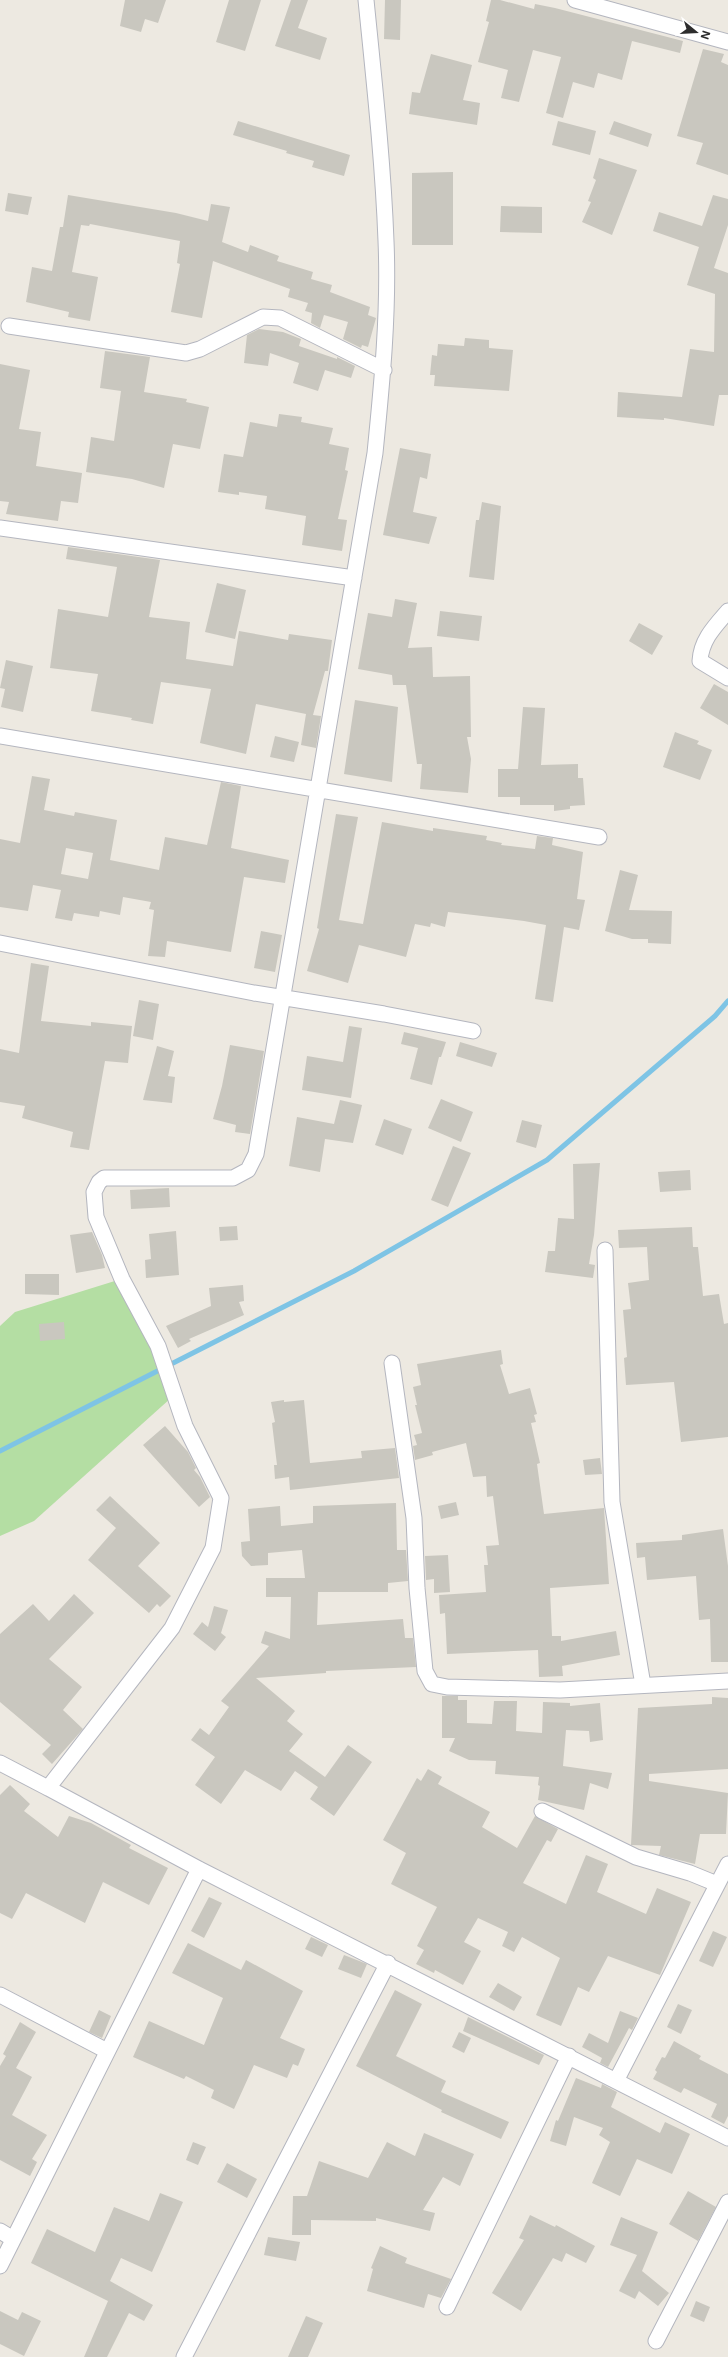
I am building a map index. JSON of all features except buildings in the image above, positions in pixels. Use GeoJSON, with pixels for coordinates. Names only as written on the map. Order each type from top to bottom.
{"type":"FeatureCollection","features":[{"type":"Feature","properties":{"kind":"street"},"geometry":{"type":"LineString","coordinates":[[48,1788],[172,1628],[213,1548],[222,1498],[185,1426],[158,1346],[122,1279],[96,1217],[94,1192],[98,1182],[104,1178],[233,1178],[248,1170],[256,1154],[316,790],[375,453],[384,370],[386,242],[366,0]]}},
{"type":"Feature","properties":{"kind":"street"},"geometry":{"type":"LineString","coordinates":[[575,0],[728,42]]}},
{"type":"Feature","properties":{"kind":"street"},"geometry":{"type":"LineString","coordinates":[[9,326],[186,353],[200,349],[263,317],[280,318],[384,370]]}},
{"type":"Feature","properties":{"kind":"street"},"geometry":{"type":"LineString","coordinates":[[0,528],[354,578]]}},
{"type":"Feature","properties":{"kind":"street"},"geometry":{"type":"LineString","coordinates":[[728,611],[709,633],[700,649],[700,661],[728,678]]}},
{"type":"Feature","properties":{"kind":"street"},"geometry":{"type":"LineString","coordinates":[[0,736],[599,837]]}},
{"type":"Feature","properties":{"kind":"street"},"geometry":{"type":"LineString","coordinates":[[0,943],[254,992],[473,1031]]}},
{"type":"Feature","properties":{"kind":"street"},"geometry":{"type":"LineString","coordinates":[[605,1250],[612,1502],[643,1685]]}},
{"type":"Feature","properties":{"kind":"street"},"geometry":{"type":"LineString","coordinates":[[392,1363],[414,1518],[417,1588],[425,1671],[432,1684],[447,1687],[560,1690],[728,1681]]}},
{"type":"Feature","properties":{"kind":"street"},"geometry":{"type":"LineString","coordinates":[[0,1763],[199,1869],[388,1963],[616,2079],[728,2138]]}},
{"type":"Feature","properties":{"kind":"street"},"geometry":{"type":"LineString","coordinates":[[542,1810],[636,1857],[690,1873],[717,1884]]}},
{"type":"Feature","properties":{"kind":"street"},"geometry":{"type":"LineString","coordinates":[[616,2079],[728,1864]]}},
{"type":"Feature","properties":{"kind":"street"},"geometry":{"type":"LineString","coordinates":[[0,2266],[199,1869]]}},
{"type":"Feature","properties":{"kind":"street"},"geometry":{"type":"LineString","coordinates":[[184,2357],[388,1963]]}},
{"type":"Feature","properties":{"kind":"street"},"geometry":{"type":"LineString","coordinates":[[0,1995],[107,2051]]}},
{"type":"Feature","properties":{"kind":"street"},"geometry":{"type":"LineString","coordinates":[[447,2307],[569,2056]]}},
{"type":"Feature","properties":{"kind":"street"},"geometry":{"type":"LineString","coordinates":[[656,2341],[728,2202]]}},
{"type":"Feature","properties":{"kind":"street"},"geometry":{"type":"LineString","coordinates":[[0,2231],[13,2238]]}},
{"type":"Feature","properties":{"kind":"green space"},"geometry":{"type":"Polygon","coordinates":[[[118,1280],[181,1389],[34,1521],[0,1536],[0,1326],[15,1312],[118,1280]]]}},
{"type":"Feature","properties":{"kind":"waterway"},"geometry":{"type":"LineString","coordinates":[[0,1451],[354,1271],[547,1160],[715,1016],[728,1001]]}}]}
